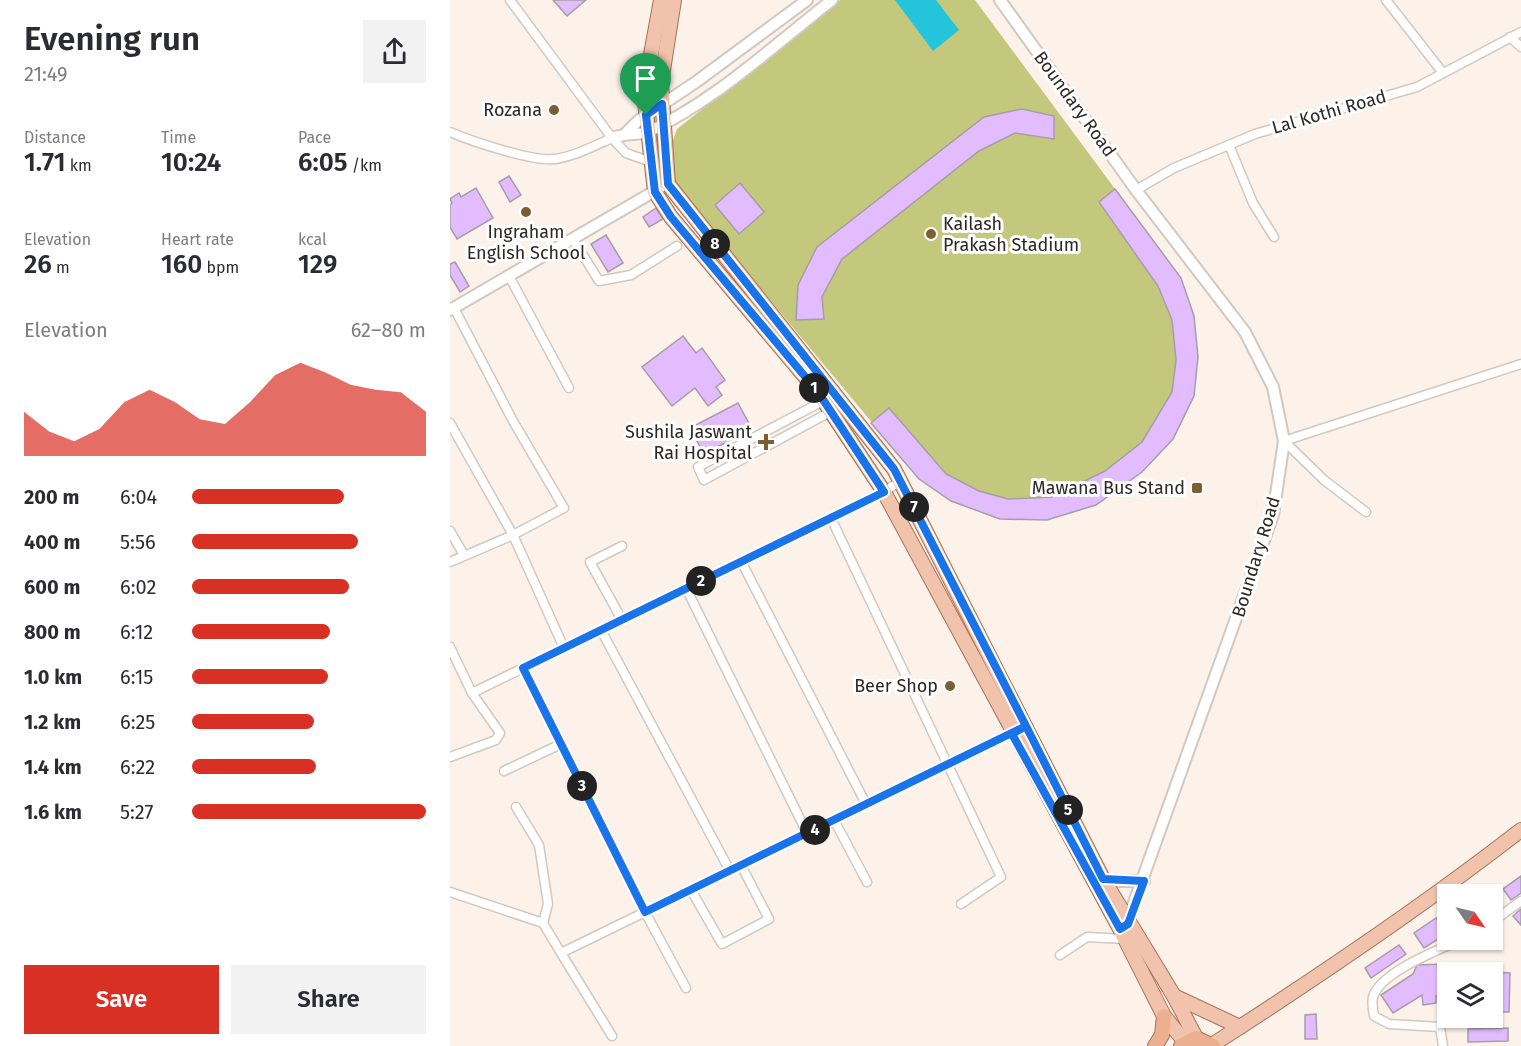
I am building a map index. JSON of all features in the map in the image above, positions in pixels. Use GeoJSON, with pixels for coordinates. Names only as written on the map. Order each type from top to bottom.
{"type":"FeatureCollection","features":[{"type":"Feature","properties":{"kind":"highway"},"geometry":{"type":"LineString","coordinates":[[1155,1046],[1162,1035],[1164,1016]]}},
{"type":"Feature","properties":{"kind":"highway"},"geometry":{"type":"LineString","coordinates":[[1188,1042],[1212,1046]]}},
{"type":"Feature","properties":{"kind":"main road"},"geometry":{"type":"LineString","coordinates":[[661,0],[644,93],[655,192],[671,217],[827,407],[884,492],[1012,734],[1099,881]]}},
{"type":"Feature","properties":{"kind":"main road"},"geometry":{"type":"LineString","coordinates":[[674,0],[661,83],[668,184],[836,393],[900,481],[1026,726],[1164,1016],[1188,1042]]}},
{"type":"Feature","properties":{"kind":"main road"},"geometry":{"type":"LineString","coordinates":[[719,275],[731,264]]}},
{"type":"Feature","properties":{"kind":"main road"},"geometry":{"type":"LineString","coordinates":[[1212,1046],[1321,975],[1445,889],[1521,830]]}},
{"type":"Feature","properties":{"kind":"main road"},"geometry":{"type":"LineString","coordinates":[[1125,931],[1174,996],[1188,1042]]}},
{"type":"Feature","properties":{"kind":"main road"},"geometry":{"type":"LineString","coordinates":[[1174,996],[1240,1027]]}},
{"type":"Feature","properties":{"kind":"street"},"geometry":{"type":"LineString","coordinates":[[510,0],[612,138],[626,153],[651,162]]}},
{"type":"Feature","properties":{"kind":"street"},"geometry":{"type":"LineString","coordinates":[[626,133],[646,115],[807,0]]}},
{"type":"Feature","properties":{"kind":"street"},"geometry":{"type":"LineString","coordinates":[[450,132],[505,150],[553,159],[580,153],[626,133],[648,132],[699,104],[832,0]]}},
{"type":"Feature","properties":{"kind":"street","name":"Boundary Road"},"geometry":{"type":"LineString","coordinates":[[1000,0],[1136,190],[1245,332],[1273,387],[1284,441],[1273,515],[1125,931]]}},
{"type":"Feature","properties":{"kind":"street"},"geometry":{"type":"LineString","coordinates":[[1386,0],[1443,72]]}},
{"type":"Feature","properties":{"kind":"street","name":"Lal Kothi Road"},"geometry":{"type":"LineString","coordinates":[[1136,190],[1174,168],[1255,134],[1417,87],[1521,32]]}},
{"type":"Feature","properties":{"kind":"street"},"geometry":{"type":"LineString","coordinates":[[1510,37],[1521,47]]}},
{"type":"Feature","properties":{"kind":"street"},"geometry":{"type":"LineString","coordinates":[[1229,145],[1253,203],[1274,237]]}},
{"type":"Feature","properties":{"kind":"street"},"geometry":{"type":"LineString","coordinates":[[450,561],[513,535],[564,508],[452,309],[668,184]]}},
{"type":"Feature","properties":{"kind":"street"},"geometry":{"type":"LineString","coordinates":[[573,239],[599,281],[631,275],[677,246]]}},
{"type":"Feature","properties":{"kind":"street"},"geometry":{"type":"LineString","coordinates":[[509,276],[569,388]]}},
{"type":"Feature","properties":{"kind":"street"},"geometry":{"type":"LineString","coordinates":[[1366,512],[1324,480],[1284,441],[1521,364]]}},
{"type":"Feature","properties":{"kind":"street"},"geometry":{"type":"LineString","coordinates":[[827,407],[698,467],[705,480],[827,407],[836,393]]}},
{"type":"Feature","properties":{"kind":"street"},"geometry":{"type":"LineString","coordinates":[[450,423],[513,535],[564,648]]}},
{"type":"Feature","properties":{"kind":"street"},"geometry":{"type":"LineString","coordinates":[[472,693],[884,492],[900,481]]}},
{"type":"Feature","properties":{"kind":"street"},"geometry":{"type":"LineString","coordinates":[[831,518],[1001,878],[961,904]]}},
{"type":"Feature","properties":{"kind":"street"},"geometry":{"type":"LineString","coordinates":[[450,531],[464,555]]}},
{"type":"Feature","properties":{"kind":"street"},"geometry":{"type":"LineString","coordinates":[[622,546],[590,562],[622,620]]}},
{"type":"Feature","properties":{"kind":"street"},"geometry":{"type":"LineString","coordinates":[[741,561],[866,804]]}},
{"type":"Feature","properties":{"kind":"street"},"geometry":{"type":"LineString","coordinates":[[686,588],[807,833]]}},
{"type":"Feature","properties":{"kind":"street"},"geometry":{"type":"LineString","coordinates":[[601,630],[730,871]]}},
{"type":"Feature","properties":{"kind":"street"},"geometry":{"type":"LineString","coordinates":[[450,647],[472,693],[500,733],[496,740],[450,757]]}},
{"type":"Feature","properties":{"kind":"street"},"geometry":{"type":"LineString","coordinates":[[523,668],[645,912],[686,988]]}},
{"type":"Feature","properties":{"kind":"street"},"geometry":{"type":"LineString","coordinates":[[561,953],[1026,726]]}},
{"type":"Feature","properties":{"kind":"street"},"geometry":{"type":"LineString","coordinates":[[504,771],[561,744]]}},
{"type":"Feature","properties":{"kind":"street"},"geometry":{"type":"LineString","coordinates":[[516,807],[538,845],[548,904],[543,922]]}},
{"type":"Feature","properties":{"kind":"street"},"geometry":{"type":"LineString","coordinates":[[834,820],[867,882]]}},
{"type":"Feature","properties":{"kind":"street"},"geometry":{"type":"LineString","coordinates":[[691,890],[722,944],[769,919],[741,865]]}},
{"type":"Feature","properties":{"kind":"street"},"geometry":{"type":"LineString","coordinates":[[1099,881],[1144,881]]}},
{"type":"Feature","properties":{"kind":"street"},"geometry":{"type":"LineString","coordinates":[[450,892],[543,922],[612,1036]]}},
{"type":"Feature","properties":{"kind":"street"},"geometry":{"type":"LineString","coordinates":[[1503,914],[1521,901]]}},
{"type":"Feature","properties":{"kind":"street"},"geometry":{"type":"LineString","coordinates":[[1059,955],[1087,936],[1125,931]]}},
{"type":"Feature","properties":{"kind":"street"},"geometry":{"type":"LineString","coordinates":[[1437,950],[1384,981],[1373,997],[1374,1016],[1389,1024],[1440,1027],[1443,1046]]}},
{"type":"Feature","properties":{"kind":"green space","name":"Kailash Prakash Stadium"},"geometry":{"type":"Polygon","coordinates":[[[840,0],[975,0],[1181,278],[1198,357],[1194,396],[1173,439],[1142,472],[1096,505],[1047,520],[951,501],[919,479],[676,187],[666,160],[677,129],[840,0]]]}},
{"type":"Feature","properties":{"kind":"water"},"geometry":{"type":"Polygon","coordinates":[[[895,0],[936,0],[959,30],[933,51],[895,0]]]}},
{"type":"Feature","properties":{"kind":"building"},"geometry":{"type":"Polygon","coordinates":[[[553,0],[586,0],[567,16],[553,0]]]}},
{"type":"Feature","properties":{"kind":"building"},"geometry":{"type":"Polygon","coordinates":[[[1022,109],[1054,116],[1054,139],[1015,133],[979,151],[842,259],[822,297],[824,319],[796,320],[798,285],[817,247],[984,117],[1022,109]]]}},
{"type":"Feature","properties":{"kind":"building"},"geometry":{"type":"Polygon","coordinates":[[[509,176],[521,195],[510,202],[499,182],[509,176]]]}},
{"type":"Feature","properties":{"kind":"building"},"geometry":{"type":"Polygon","coordinates":[[[740,183],[764,212],[739,234],[715,205],[740,183]]]}},
{"type":"Feature","properties":{"kind":"building"},"geometry":{"type":"Polygon","coordinates":[[[476,188],[493,218],[457,239],[450,227],[450,205],[452,203],[450,199],[459,193],[461,197],[476,188]]]}},
{"type":"Feature","properties":{"kind":"building"},"geometry":{"type":"Polygon","coordinates":[[[1115,189],[1181,278],[1194,316],[1198,357],[1194,396],[1173,439],[1142,472],[1096,505],[1047,520],[1000,519],[951,501],[919,479],[871,423],[889,408],[946,474],[979,491],[1008,499],[1052,497],[1105,471],[1142,442],[1172,392],[1176,360],[1172,320],[1158,286],[1099,202],[1115,189]]]}},
{"type":"Feature","properties":{"kind":"building"},"geometry":{"type":"Polygon","coordinates":[[[656,208],[663,219],[649,227],[643,217],[656,208]]]}},
{"type":"Feature","properties":{"kind":"building"},"geometry":{"type":"Polygon","coordinates":[[[606,235],[623,263],[608,272],[591,244],[606,235]]]}},
{"type":"Feature","properties":{"kind":"building"},"geometry":{"type":"Polygon","coordinates":[[[455,262],[469,286],[460,292],[450,275],[450,264],[455,262]]]}},
{"type":"Feature","properties":{"kind":"building"},"geometry":{"type":"Polygon","coordinates":[[[683,336],[696,353],[702,348],[725,380],[716,387],[722,395],[708,406],[695,388],[672,406],[642,367],[683,336]]]}},
{"type":"Feature","properties":{"kind":"building"},"geometry":{"type":"Polygon","coordinates":[[[738,403],[752,429],[704,454],[690,428],[738,403]]]}},
{"type":"Feature","properties":{"kind":"building"},"geometry":{"type":"Polygon","coordinates":[[[1521,876],[1521,893],[1511,900],[1503,889],[1521,876]]]}},
{"type":"Feature","properties":{"kind":"building"},"geometry":{"type":"Polygon","coordinates":[[[1521,909],[1521,925],[1513,916],[1521,909]]]}},
{"type":"Feature","properties":{"kind":"building"},"geometry":{"type":"Polygon","coordinates":[[[1436,918],[1437,940],[1424,948],[1414,933],[1436,918]]]}},
{"type":"Feature","properties":{"kind":"building"},"geometry":{"type":"Polygon","coordinates":[[[1399,945],[1406,954],[1371,978],[1365,968],[1399,945]]]}},
{"type":"Feature","properties":{"kind":"building"},"geometry":{"type":"Polygon","coordinates":[[[1437,964],[1436,1003],[1423,1005],[1422,995],[1393,1013],[1381,995],[1413,974],[1417,965],[1437,964]]]}},
{"type":"Feature","properties":{"kind":"building"},"geometry":{"type":"Polygon","coordinates":[[[1503,972],[1510,973],[1509,1012],[1503,1012],[1503,972]]]}},
{"type":"Feature","properties":{"kind":"building"},"geometry":{"type":"Polygon","coordinates":[[[1316,1014],[1317,1039],[1305,1039],[1305,1015],[1316,1014]]]}},
{"type":"Feature","properties":{"kind":"building"},"geometry":{"type":"Polygon","coordinates":[[[1508,1028],[1508,1041],[1468,1042],[1468,1029],[1508,1028]]]}},
{"type":"Feature","properties":{"kind":"place","name":"Rozana"},"geometry":{"type":"Point","coordinates":[554,110]}},
{"type":"Feature","properties":{"kind":"place","name":"Ingraham English School"},"geometry":{"type":"Point","coordinates":[526,212]}},
{"type":"Feature","properties":{"kind":"place","name":"Kailash Prakash Stadium"},"geometry":{"type":"Point","coordinates":[931,234]}},
{"type":"Feature","properties":{"kind":"place","name":"Sushila Jaswant Rai Hospital"},"geometry":{"type":"Point","coordinates":[766,442]}},
{"type":"Feature","properties":{"kind":"place","name":"Mawana Bus Stand"},"geometry":{"type":"Point","coordinates":[1197,488]}},
{"type":"Feature","properties":{"kind":"place","name":"Beer Shop"},"geometry":{"type":"Point","coordinates":[950,686]}},
{"type":"Feature","properties":{"kind":"route"},"geometry":{"type":"LineString","coordinates":[[646,115],[655,192],[671,217],[818,392],[884,492],[523,668],[645,912],[1026,726],[1103,879],[1144,881],[1128,924],[1120,929],[1012,734],[1026,726],[894,469],[836,393],[684,207],[668,184],[662,104],[646,115]]}}]}
